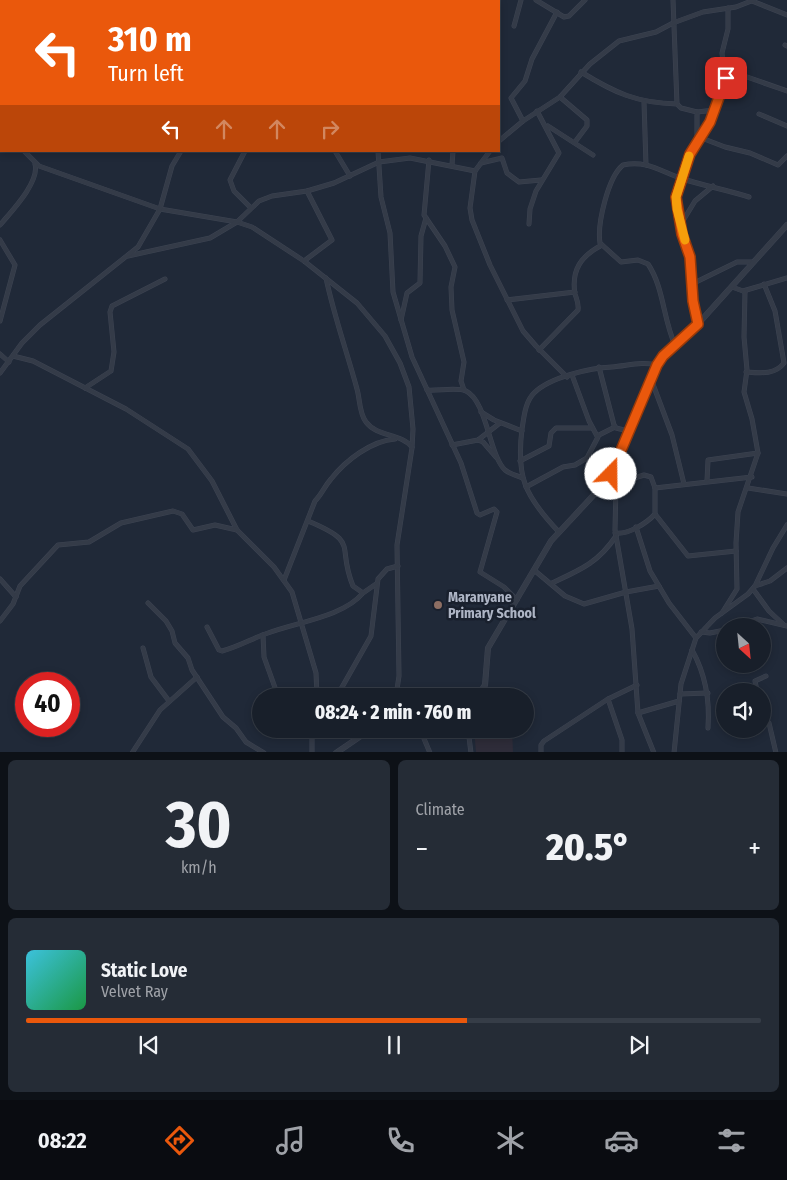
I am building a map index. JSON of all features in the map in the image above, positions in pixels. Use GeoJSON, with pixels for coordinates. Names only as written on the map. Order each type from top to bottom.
{"type":"FeatureCollection","features":[{"type":"Feature","properties":{"kind":"street"},"geometry":{"type":"LineString","coordinates":[[514,26],[521,0]]}},
{"type":"Feature","properties":{"kind":"street"},"geometry":{"type":"LineString","coordinates":[[536,0],[567,17],[585,0]]}},
{"type":"Feature","properties":{"kind":"street"},"geometry":{"type":"LineString","coordinates":[[673,0],[675,70],[678,89],[677,104]]}},
{"type":"Feature","properties":{"kind":"street"},"geometry":{"type":"LineString","coordinates":[[500,140],[523,121],[560,97],[581,72],[603,52],[620,41],[656,32],[673,23],[703,12],[728,8],[752,0],[787,15]]}},
{"type":"Feature","properties":{"kind":"street"},"geometry":{"type":"LineString","coordinates":[[698,324],[693,301],[694,283],[690,257],[676,204],[682,179],[696,142],[715,110],[725,82],[722,53],[728,29],[728,8]]}},
{"type":"Feature","properties":{"kind":"street"},"geometry":{"type":"LineString","coordinates":[[523,121],[511,98],[525,81],[532,59],[557,12]]}},
{"type":"Feature","properties":{"kind":"street"},"geometry":{"type":"LineString","coordinates":[[724,69],[787,91]]}},
{"type":"Feature","properties":{"kind":"street"},"geometry":{"type":"LineString","coordinates":[[581,72],[617,92],[644,102],[677,104],[681,108],[697,112],[715,110]]}},
{"type":"Feature","properties":{"kind":"street"},"geometry":{"type":"LineString","coordinates":[[560,97],[587,120],[588,126],[575,142]]}},
{"type":"Feature","properties":{"kind":"street"},"geometry":{"type":"LineString","coordinates":[[644,102],[646,165]]}},
{"type":"Feature","properties":{"kind":"street"},"geometry":{"type":"LineString","coordinates":[[529,224],[532,200],[541,180],[559,153],[537,111]]}},
{"type":"Feature","properties":{"kind":"street"},"geometry":{"type":"LineString","coordinates":[[696,142],[697,112]]}},
{"type":"Feature","properties":{"kind":"street"},"geometry":{"type":"LineString","coordinates":[[759,114],[787,126]]}},
{"type":"Feature","properties":{"kind":"street"},"geometry":{"type":"LineString","coordinates":[[546,125],[593,155]]}},
{"type":"Feature","properties":{"kind":"street"},"geometry":{"type":"LineString","coordinates":[[700,137],[725,147],[750,153],[778,165],[787,156]]}},
{"type":"Feature","properties":{"kind":"street"},"geometry":{"type":"LineString","coordinates":[[25,152],[35,164],[160,209],[237,222],[270,237],[304,261],[363,308],[392,348],[409,387],[412,448],[398,541],[399,676],[397,688]]}},
{"type":"Feature","properties":{"kind":"street"},"geometry":{"type":"LineString","coordinates":[[0,373],[22,343],[58,310],[128,256],[145,238],[160,209],[172,166],[180,152]]}},
{"type":"Feature","properties":{"kind":"street"},"geometry":{"type":"LineString","coordinates":[[244,152],[230,180],[234,191],[250,207]]}},
{"type":"Feature","properties":{"kind":"street"},"geometry":{"type":"LineString","coordinates":[[336,152],[350,176]]}},
{"type":"Feature","properties":{"kind":"street"},"geometry":{"type":"LineString","coordinates":[[378,152],[381,197],[390,233],[393,292],[412,357],[461,463],[478,515],[494,509],[497,512],[480,572],[504,587],[517,600]]}},
{"type":"Feature","properties":{"kind":"street"},"geometry":{"type":"LineString","coordinates":[[410,152],[410,158]]}},
{"type":"Feature","properties":{"kind":"street"},"geometry":{"type":"LineString","coordinates":[[452,165],[453,152]]}},
{"type":"Feature","properties":{"kind":"street"},"geometry":{"type":"LineString","coordinates":[[489,152],[475,171],[470,201],[471,215],[507,300],[523,330],[539,350],[569,376],[592,428],[598,437]]}},
{"type":"Feature","properties":{"kind":"street"},"geometry":{"type":"LineString","coordinates":[[128,256],[210,238],[237,222],[250,207],[272,196],[307,191],[350,176],[379,162],[410,158],[428,160],[475,171]]}},
{"type":"Feature","properties":{"kind":"street"},"geometry":{"type":"LineString","coordinates":[[481,163],[502,158],[507,172],[519,182],[530,183],[541,180]]}},
{"type":"Feature","properties":{"kind":"street"},"geometry":{"type":"LineString","coordinates":[[428,160],[424,212],[445,246],[455,267],[451,287],[452,310],[464,362],[461,381],[464,390]]}},
{"type":"Feature","properties":{"kind":"street"},"geometry":{"type":"LineString","coordinates":[[0,225],[27,190],[36,172],[35,164]]}},
{"type":"Feature","properties":{"kind":"street"},"geometry":{"type":"LineString","coordinates":[[674,345],[664,316],[656,278],[648,264],[638,260],[621,262],[602,246],[599,238],[600,220],[611,184],[620,166],[627,164],[646,165],[658,168],[682,179],[748,197]]}},
{"type":"Feature","properties":{"kind":"street"},"geometry":{"type":"LineString","coordinates":[[681,224],[695,201],[713,186]]}},
{"type":"Feature","properties":{"kind":"street"},"geometry":{"type":"LineString","coordinates":[[304,261],[332,240],[307,191]]}},
{"type":"Feature","properties":{"kind":"street"},"geometry":{"type":"LineString","coordinates":[[401,320],[407,293],[420,283],[421,236],[426,218]]}},
{"type":"Feature","properties":{"kind":"street"},"geometry":{"type":"LineString","coordinates":[[483,688],[488,648],[558,530],[609,477],[657,365],[674,345],[698,324],[787,226]]}},
{"type":"Feature","properties":{"kind":"street"},"geometry":{"type":"LineString","coordinates":[[0,240],[15,268],[0,321]]}},
{"type":"Feature","properties":{"kind":"street"},"geometry":{"type":"LineString","coordinates":[[539,350],[578,310],[575,292],[577,265],[592,250],[602,246]]}},
{"type":"Feature","properties":{"kind":"street"},"geometry":{"type":"LineString","coordinates":[[694,283],[737,262],[754,262]]}},
{"type":"Feature","properties":{"kind":"street"},"geometry":{"type":"LineString","coordinates":[[326,278],[335,320],[351,367],[365,421],[377,430],[408,442],[412,448]]}},
{"type":"Feature","properties":{"kind":"street"},"geometry":{"type":"LineString","coordinates":[[732,287],[741,292],[787,278]]}},
{"type":"Feature","properties":{"kind":"street"},"geometry":{"type":"LineString","coordinates":[[85,388],[111,371],[114,352],[110,312],[112,306],[166,279]]}},
{"type":"Feature","properties":{"kind":"street"},"geometry":{"type":"LineString","coordinates":[[746,372],[770,372],[780,368],[784,363],[775,311],[764,284]]}},
{"type":"Feature","properties":{"kind":"street"},"geometry":{"type":"LineString","coordinates":[[722,613],[737,589],[736,551],[739,508],[752,477],[758,453],[752,419],[744,392],[746,372],[744,337],[745,291]]}},
{"type":"Feature","properties":{"kind":"street"},"geometry":{"type":"LineString","coordinates":[[507,300],[575,292]]}},
{"type":"Feature","properties":{"kind":"street"},"geometry":{"type":"LineString","coordinates":[[0,354],[9,362]]}},
{"type":"Feature","properties":{"kind":"street"},"geometry":{"type":"LineString","coordinates":[[13,356],[33,360],[126,409],[188,448],[212,481],[237,530],[260,552],[292,592],[316,673],[317,688]]}},
{"type":"Feature","properties":{"kind":"street"},"geometry":{"type":"LineString","coordinates":[[558,530],[536,507],[523,478],[520,461],[522,431],[524,416],[531,397],[543,387],[569,376],[599,367],[647,363],[657,365]]}},
{"type":"Feature","properties":{"kind":"street"},"geometry":{"type":"LineString","coordinates":[[599,367],[615,427]]}},
{"type":"Feature","properties":{"kind":"street"},"geometry":{"type":"LineString","coordinates":[[651,379],[672,435],[684,484]]}},
{"type":"Feature","properties":{"kind":"street"},"geometry":{"type":"LineString","coordinates":[[427,390],[464,390],[470,394],[490,433],[498,459]]}},
{"type":"Feature","properties":{"kind":"street"},"geometry":{"type":"LineString","coordinates":[[480,411],[500,423],[522,431]]}},
{"type":"Feature","properties":{"kind":"street"},"geometry":{"type":"LineString","coordinates":[[452,444],[478,440],[490,433],[500,423]]}},
{"type":"Feature","properties":{"kind":"street"},"geometry":{"type":"LineString","coordinates":[[526,487],[563,467],[575,465],[587,458],[598,437],[615,427],[628,431]]}},
{"type":"Feature","properties":{"kind":"street"},"geometry":{"type":"LineString","coordinates":[[520,461],[549,446],[551,433],[556,428],[592,428]]}},
{"type":"Feature","properties":{"kind":"street"},"geometry":{"type":"LineString","coordinates":[[284,580],[315,501],[341,469],[371,446],[398,438]]}},
{"type":"Feature","properties":{"kind":"street"},"geometry":{"type":"LineString","coordinates":[[478,440],[483,442],[504,469],[523,478]]}},
{"type":"Feature","properties":{"kind":"street"},"geometry":{"type":"LineString","coordinates":[[708,481],[708,460],[758,453]]}},
{"type":"Feature","properties":{"kind":"street"},"geometry":{"type":"LineString","coordinates":[[615,484],[626,479],[647,475],[651,477],[655,488],[656,514],[688,556],[736,551]]}},
{"type":"Feature","properties":{"kind":"street"},"geometry":{"type":"LineString","coordinates":[[609,477],[615,484],[616,535],[634,638],[638,713],[654,752]]}},
{"type":"Feature","properties":{"kind":"street"},"geometry":{"type":"LineString","coordinates":[[655,488],[752,477]]}},
{"type":"Feature","properties":{"kind":"street"},"geometry":{"type":"LineString","coordinates":[[748,488],[787,494]]}},
{"type":"Feature","properties":{"kind":"street"},"geometry":{"type":"LineString","coordinates":[[0,621],[16,597],[20,586],[56,546],[89,542],[121,523],[173,511],[182,514],[193,530],[215,525],[227,526],[237,530]]}},
{"type":"Feature","properties":{"kind":"street"},"geometry":{"type":"LineString","coordinates":[[552,583],[594,562],[607,549],[616,535],[636,527],[656,514]]}},
{"type":"Feature","properties":{"kind":"street"},"geometry":{"type":"LineString","coordinates":[[308,521],[338,535],[345,546],[352,584],[363,593]]}},
{"type":"Feature","properties":{"kind":"street"},"geometry":{"type":"LineString","coordinates":[[754,588],[773,548],[787,525]]}},
{"type":"Feature","properties":{"kind":"street"},"geometry":{"type":"LineString","coordinates":[[636,527],[648,565],[659,586],[696,638]]}},
{"type":"Feature","properties":{"kind":"street"},"geometry":{"type":"LineString","coordinates":[[207,627],[219,650],[222,651],[300,622],[340,610],[354,602],[376,584],[387,568],[398,566]]}},
{"type":"Feature","properties":{"kind":"street"},"geometry":{"type":"LineString","coordinates":[[674,752],[680,694],[696,638],[722,613],[754,588],[770,581],[787,568]]}},
{"type":"Feature","properties":{"kind":"street"},"geometry":{"type":"LineString","coordinates":[[534,570],[570,599],[584,604],[626,592],[659,586]]}},
{"type":"Feature","properties":{"kind":"street"},"geometry":{"type":"LineString","coordinates":[[0,579],[16,597]]}},
{"type":"Feature","properties":{"kind":"street"},"geometry":{"type":"LineString","coordinates":[[342,688],[362,656],[371,636],[376,584]]}},
{"type":"Feature","properties":{"kind":"street"},"geometry":{"type":"LineString","coordinates":[[754,588],[769,611],[786,626]]}},
{"type":"Feature","properties":{"kind":"street"},"geometry":{"type":"LineString","coordinates":[[148,602],[166,621],[172,631],[175,643],[188,658],[197,677],[227,721],[248,744],[264,752]]}},
{"type":"Feature","properties":{"kind":"street"},"geometry":{"type":"LineString","coordinates":[[771,622],[786,626]]}},
{"type":"Feature","properties":{"kind":"street"},"geometry":{"type":"LineString","coordinates":[[701,632],[716,632]]}},
{"type":"Feature","properties":{"kind":"street"},"geometry":{"type":"LineString","coordinates":[[263,635],[264,657],[275,688]]}},
{"type":"Feature","properties":{"kind":"street"},"geometry":{"type":"LineString","coordinates":[[143,648],[152,679],[169,700]]}},
{"type":"Feature","properties":{"kind":"street"},"geometry":{"type":"LineString","coordinates":[[692,650],[703,671],[708,693],[710,708],[708,728]]}},
{"type":"Feature","properties":{"kind":"street"},"geometry":{"type":"LineString","coordinates":[[755,683],[766,676]]}},
{"type":"Feature","properties":{"kind":"street"},"geometry":{"type":"LineString","coordinates":[[132,752],[150,723],[169,700],[197,677]]}},
{"type":"Feature","properties":{"kind":"street"},"geometry":{"type":"LineString","coordinates":[[541,752],[541,745],[544,741],[608,699],[636,685]]}},
{"type":"Feature","properties":{"kind":"street"},"geometry":{"type":"LineString","coordinates":[[680,694],[708,693]]}},
{"type":"Feature","properties":{"kind":"street"},"geometry":{"type":"LineString","coordinates":[[608,699],[622,740],[622,752]]}},
{"type":"Feature","properties":{"kind":"street"},"geometry":{"type":"LineString","coordinates":[[638,713],[679,701]]}},
{"type":"Feature","properties":{"kind":"street"},"geometry":{"type":"LineString","coordinates":[[771,733],[776,752]]}},
{"type":"Feature","properties":{"kind":"street"},"geometry":{"type":"LineString","coordinates":[[312,738],[312,752]]}},
{"type":"Feature","properties":{"kind":"street"},"geometry":{"type":"LineString","coordinates":[[336,752],[357,738]]}},
{"type":"Feature","properties":{"kind":"street"},"geometry":{"type":"LineString","coordinates":[[424,738],[430,752]]}},
{"type":"Feature","properties":{"kind":"street"},"geometry":{"type":"LineString","coordinates":[[469,738],[471,752]]}},
{"type":"Feature","properties":{"kind":"street"},"geometry":{"type":"LineString","coordinates":[[135,747],[137,752]]}},
{"type":"Feature","properties":{"kind":"shaded area"},"geometry":{"type":"Polygon","coordinates":[[[475,738],[512,738],[513,752],[476,752],[475,738]]]}},
{"type":"Feature","properties":{"kind":"slow traffic"},"geometry":{"type":"LineString","coordinates":[[685,240],[682,234],[676,197],[689,156]]}},
{"type":"Feature","properties":{"kind":"place","name":"Maranyane Primary School"},"geometry":{"type":"Point","coordinates":[438,605]}},
{"type":"Feature","properties":{"kind":"route"},"geometry":{"type":"LineString","coordinates":[[611,474],[657,365],[663,356],[698,324],[693,301],[694,283],[690,257],[688,246],[682,234],[676,197],[694,143],[710,122],[726,78]]}}]}
